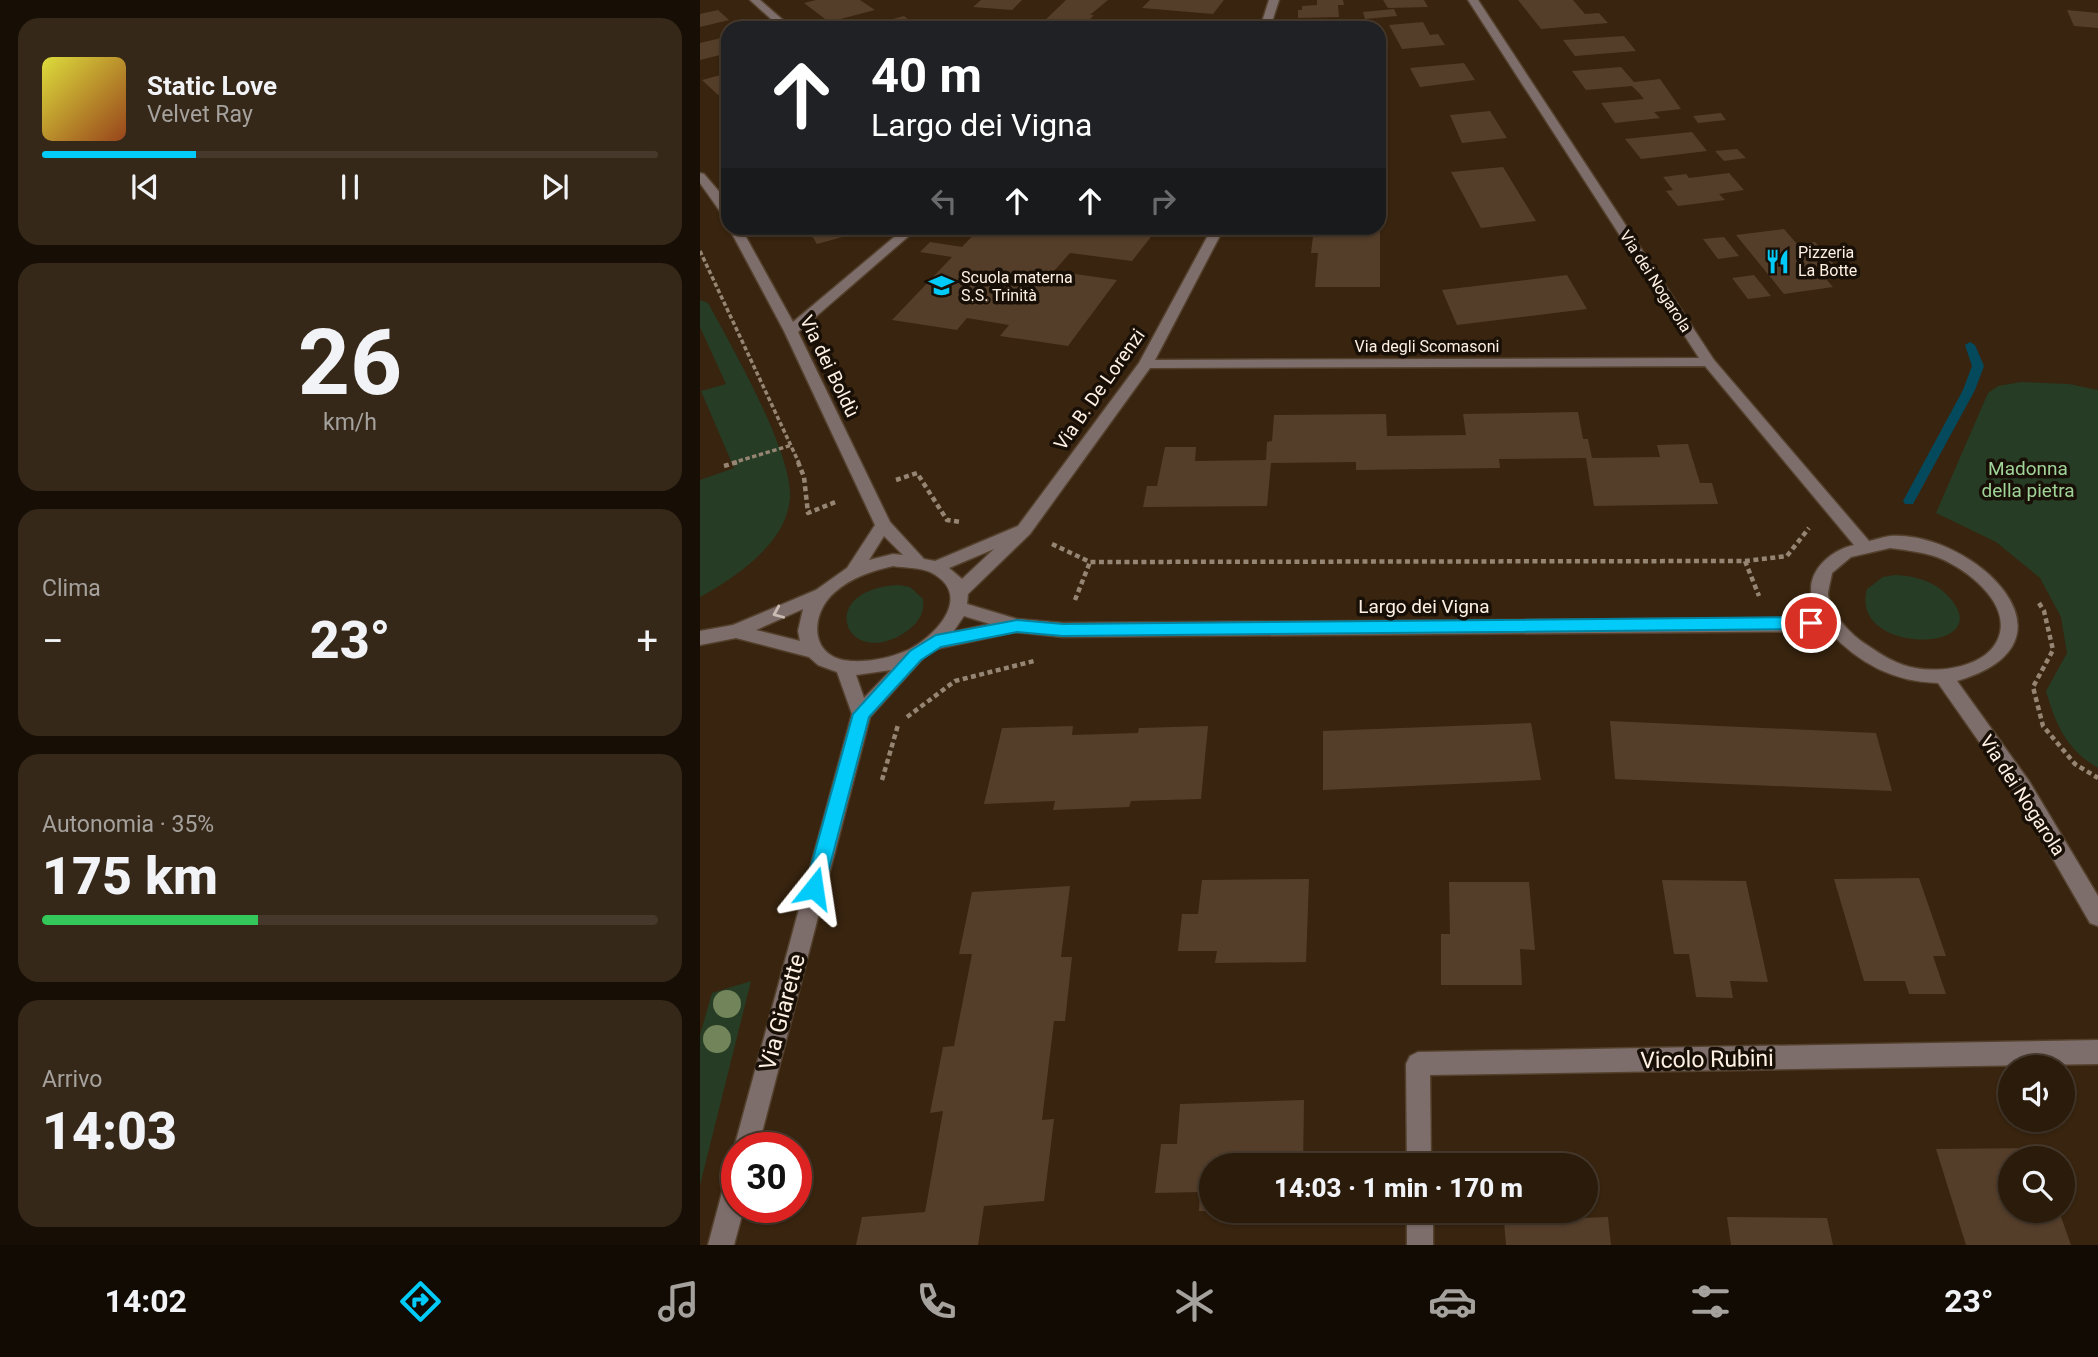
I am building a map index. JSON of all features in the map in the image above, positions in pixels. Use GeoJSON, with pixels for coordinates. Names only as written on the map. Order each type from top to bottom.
{"type":"FeatureCollection","features":[{"type":"Feature","properties":{"kind":"street"},"geometry":{"type":"LineString","coordinates":[[755,0],[779,21]]}},
{"type":"Feature","properties":{"kind":"street"},"geometry":{"type":"LineString","coordinates":[[1267,21],[1274,0]]}},
{"type":"Feature","properties":{"kind":"street","name":"Via dei Nogarola"},"geometry":{"type":"LineString","coordinates":[[1474,0],[1709,362],[1862,544]]}},
{"type":"Feature","properties":{"kind":"street"},"geometry":{"type":"LineString","coordinates":[[700,176],[721,201]]}},
{"type":"Feature","properties":{"kind":"street","name":"Via dei Boldù"},"geometry":{"type":"LineString","coordinates":[[739,235],[791,331],[883,526],[917,561]]}},
{"type":"Feature","properties":{"kind":"street"},"geometry":{"type":"LineString","coordinates":[[791,331],[904,235]]}},
{"type":"Feature","properties":{"kind":"street","name":"Via B. De Lorenzi"},"geometry":{"type":"LineString","coordinates":[[959,600],[1024,530],[1146,364],[1214,235]]}},
{"type":"Feature","properties":{"kind":"street","name":"Via degli Scomasoni"},"geometry":{"type":"LineString","coordinates":[[1146,364],[1709,362]]}},
{"type":"Feature","properties":{"kind":"street"},"geometry":{"type":"LineString","coordinates":[[853,572],[883,526]]}},
{"type":"Feature","properties":{"kind":"street"},"geometry":{"type":"LineString","coordinates":[[938,566],[1024,530]]}},
{"type":"Feature","properties":{"kind":"street"},"geometry":{"type":"LineString","coordinates":[[1890,542],[1932,550],[1952,557],[1978,574],[1998,595],[2009,618],[2008,640],[1997,659],[1974,671],[1944,677],[1911,673],[1879,662],[1851,645],[1831,624],[1821,603],[1820,583],[1826,566],[1842,553],[1862,544],[1890,542]]}},
{"type":"Feature","properties":{"kind":"street"},"geometry":{"type":"LineString","coordinates":[[700,638],[736,631],[820,595],[853,572],[892,560],[917,561],[938,566],[953,578],[959,600],[951,626],[936,642],[916,655],[891,665],[866,669],[844,668],[825,661],[813,651],[806,638],[805,624],[820,595]]}},
{"type":"Feature","properties":{"kind":"street","name":"Largo dei Vigna"},"geometry":{"type":"LineString","coordinates":[[959,600],[1017,626]]}},
{"type":"Feature","properties":{"kind":"street","name":"Largo dei Vigna"},"geometry":{"type":"LineString","coordinates":[[936,642],[1017,626],[1063,630],[1831,624]]}},
{"type":"Feature","properties":{"kind":"street"},"geometry":{"type":"LineString","coordinates":[[736,631],[813,651]]}},
{"type":"Feature","properties":{"kind":"street","name":"Via Giarette"},"geometry":{"type":"LineString","coordinates":[[750,1132],[861,714],[916,655]]}},
{"type":"Feature","properties":{"kind":"street"},"geometry":{"type":"LineString","coordinates":[[844,668],[861,714]]}},
{"type":"Feature","properties":{"kind":"street","name":"Via dei Nogarola"},"geometry":{"type":"LineString","coordinates":[[1944,677],[2022,787],[2098,916]]}},
{"type":"Feature","properties":{"kind":"street","name":"Vicolo Rubini"},"geometry":{"type":"LineString","coordinates":[[1419,1153],[1418,1063],[2098,1052]]}},
{"type":"Feature","properties":{"kind":"street"},"geometry":{"type":"LineString","coordinates":[[721,1245],[727,1223]]}},
{"type":"Feature","properties":{"kind":"street"},"geometry":{"type":"LineString","coordinates":[[1420,1223],[1420,1245]]}},
{"type":"Feature","properties":{"kind":"path"},"geometry":{"type":"LineString","coordinates":[[700,251],[792,445],[804,477],[808,513]]}},
{"type":"Feature","properties":{"kind":"path"},"geometry":{"type":"LineString","coordinates":[[724,466],[792,445]]}},
{"type":"Feature","properties":{"kind":"path"},"geometry":{"type":"LineString","coordinates":[[917,473],[947,520],[990,526],[1002,523],[1024,530],[1090,562],[1745,561],[1787,556],[1804,531],[1837,514]]}},
{"type":"Feature","properties":{"kind":"path"},"geometry":{"type":"LineString","coordinates":[[2038,601],[2044,611],[2053,650],[2033,687],[2043,726],[2075,764],[2098,778]]}},
{"type":"Feature","properties":{"kind":"path"},"geometry":{"type":"LineString","coordinates":[[883,780],[898,723],[955,681],[1058,655],[1063,630]]}},
{"type":"Feature","properties":{"kind":"green space"},"geometry":{"type":"Polygon","coordinates":[[[700,300],[708,303],[759,399],[782,454],[790,498],[780,530],[769,544],[743,569],[700,597],[700,480],[734,468],[701,391],[726,384],[700,327],[700,300]]]}},
{"type":"Feature","properties":{"kind":"green space","name":"Madonna della pietra"},"geometry":{"type":"Polygon","coordinates":[[[2021,382],[2069,384],[2098,390],[2098,768],[2070,744],[2054,715],[2046,691],[2067,653],[2061,617],[2040,578],[1996,542],[1936,513],[1988,393],[1998,386],[2021,382]]]}},
{"type":"Feature","properties":{"kind":"green space"},"geometry":{"type":"Polygon","coordinates":[[[1895,575],[1924,580],[1949,597],[1960,616],[1955,629],[1941,637],[1920,639],[1898,636],[1879,627],[1867,611],[1867,589],[1883,577],[1895,575]]]}},
{"type":"Feature","properties":{"kind":"green space"},"geometry":{"type":"Polygon","coordinates":[[[898,585],[910,587],[923,599],[922,613],[917,621],[907,631],[886,641],[868,642],[855,636],[848,626],[847,613],[855,600],[871,590],[898,585]]]}},
{"type":"Feature","properties":{"kind":"green space"},"geometry":{"type":"Polygon","coordinates":[[[751,981],[700,1185],[700,1035],[712,993],[751,981]]]}},
{"type":"Feature","properties":{"kind":"building"},"geometry":{"type":"Polygon","coordinates":[[[816,0],[860,0],[875,10],[828,21],[804,3],[816,0]]]}},
{"type":"Feature","properties":{"kind":"building"},"geometry":{"type":"Polygon","coordinates":[[[981,0],[1022,0],[1012,10],[973,7],[981,0]]]}},
{"type":"Feature","properties":{"kind":"building"},"geometry":{"type":"Polygon","coordinates":[[[1066,0],[1108,0],[1090,15],[1094,15],[1088,21],[1044,21],[1066,0]]]}},
{"type":"Feature","properties":{"kind":"building"},"geometry":{"type":"Polygon","coordinates":[[[1150,0],[1224,0],[1213,14],[1142,8],[1150,0]]]}},
{"type":"Feature","properties":{"kind":"building"},"geometry":{"type":"Polygon","coordinates":[[[1317,0],[1343,0],[1344,5],[1338,5],[1339,17],[1298,18],[1298,10],[1302,10],[1302,6],[1317,5],[1317,0]]]}},
{"type":"Feature","properties":{"kind":"building"},"geometry":{"type":"Polygon","coordinates":[[[1383,0],[1424,0],[1428,7],[1388,8],[1383,0]]]}},
{"type":"Feature","properties":{"kind":"building"},"geometry":{"type":"Polygon","coordinates":[[[1518,0],[1573,0],[1585,14],[1599,13],[1608,23],[1541,29],[1518,0]]]}},
{"type":"Feature","properties":{"kind":"building"},"geometry":{"type":"Polygon","coordinates":[[[1394,9],[1397,16],[1365,19],[1363,12],[1394,9]]]}},
{"type":"Feature","properties":{"kind":"building"},"geometry":{"type":"Polygon","coordinates":[[[718,10],[729,20],[700,27],[700,14],[718,10]]]}},
{"type":"Feature","properties":{"kind":"building"},"geometry":{"type":"Polygon","coordinates":[[[2067,10],[2098,13],[2098,28],[2074,26],[2067,10]]]}},
{"type":"Feature","properties":{"kind":"building"},"geometry":{"type":"Polygon","coordinates":[[[904,16],[911,21],[886,21],[904,16]]]}},
{"type":"Feature","properties":{"kind":"building"},"geometry":{"type":"Polygon","coordinates":[[[1423,22],[1430,35],[1438,34],[1445,45],[1402,49],[1389,25],[1423,22]]]}},
{"type":"Feature","properties":{"kind":"building"},"geometry":{"type":"Polygon","coordinates":[[[1624,36],[1636,51],[1575,56],[1563,40],[1624,36]]]}},
{"type":"Feature","properties":{"kind":"building"},"geometry":{"type":"Polygon","coordinates":[[[721,38],[721,55],[700,60],[700,43],[721,38]]]}},
{"type":"Feature","properties":{"kind":"building"},"geometry":{"type":"Polygon","coordinates":[[[1464,63],[1475,80],[1420,87],[1410,68],[1464,63]]]}},
{"type":"Feature","properties":{"kind":"building"},"geometry":{"type":"Polygon","coordinates":[[[1621,67],[1634,82],[1660,79],[1681,109],[1654,112],[1660,118],[1615,123],[1601,103],[1644,99],[1632,86],[1586,90],[1572,71],[1621,67]]]}},
{"type":"Feature","properties":{"kind":"building"},"geometry":{"type":"Polygon","coordinates":[[[721,75],[721,94],[718,95],[702,80],[721,75]]]}},
{"type":"Feature","properties":{"kind":"building"},"geometry":{"type":"Polygon","coordinates":[[[1490,111],[1507,138],[1462,143],[1450,115],[1490,111]]]}},
{"type":"Feature","properties":{"kind":"building"},"geometry":{"type":"Polygon","coordinates":[[[1721,113],[1726,120],[1698,123],[1693,116],[1721,113]]]}},
{"type":"Feature","properties":{"kind":"building"},"geometry":{"type":"Polygon","coordinates":[[[1692,132],[1707,151],[1641,159],[1625,139],[1692,132]]]}},
{"type":"Feature","properties":{"kind":"building"},"geometry":{"type":"Polygon","coordinates":[[[1737,149],[1746,158],[1724,161],[1715,151],[1737,149]]]}},
{"type":"Feature","properties":{"kind":"building"},"geometry":{"type":"Polygon","coordinates":[[[1503,167],[1536,221],[1481,228],[1451,172],[1503,167]]]}},
{"type":"Feature","properties":{"kind":"building"},"geometry":{"type":"Polygon","coordinates":[[[1729,173],[1744,190],[1719,194],[1725,200],[1678,206],[1666,191],[1673,190],[1663,177],[1686,174],[1689,178],[1729,173]]]}},
{"type":"Feature","properties":{"kind":"building"},"geometry":{"type":"Polygon","coordinates":[[[1784,229],[1797,244],[1815,242],[1839,270],[1820,272],[1833,287],[1784,294],[1736,235],[1784,229]]]}},
{"type":"Feature","properties":{"kind":"building"},"geometry":{"type":"Polygon","coordinates":[[[811,235],[846,236],[817,244],[811,235]]]}},
{"type":"Feature","properties":{"kind":"building"},"geometry":{"type":"Polygon","coordinates":[[[973,235],[1152,235],[1132,261],[1070,253],[1054,271],[1117,280],[1068,346],[1000,336],[1009,325],[967,318],[957,330],[892,320],[952,257],[920,252],[930,242],[962,247],[973,235]]]}},
{"type":"Feature","properties":{"kind":"building"},"geometry":{"type":"Polygon","coordinates":[[[1313,235],[1380,235],[1380,287],[1315,287],[1318,253],[1311,253],[1313,235]]]}},
{"type":"Feature","properties":{"kind":"building"},"geometry":{"type":"Polygon","coordinates":[[[1724,237],[1739,256],[1718,259],[1703,239],[1724,237]]]}},
{"type":"Feature","properties":{"kind":"building"},"geometry":{"type":"Polygon","coordinates":[[[1567,275],[1587,309],[1457,325],[1442,290],[1567,275]]]}},
{"type":"Feature","properties":{"kind":"building"},"geometry":{"type":"Polygon","coordinates":[[[1754,275],[1771,296],[1748,299],[1732,278],[1754,275]]]}},
{"type":"Feature","properties":{"kind":"building"},"geometry":{"type":"Polygon","coordinates":[[[1578,412],[1583,439],[1588,439],[1592,458],[1660,457],[1657,445],[1688,444],[1700,483],[1712,483],[1718,504],[1594,506],[1586,458],[1499,459],[1500,468],[1356,470],[1356,462],[1271,463],[1267,506],[1143,507],[1147,486],[1157,486],[1165,447],[1196,447],[1195,461],[1266,460],[1267,442],[1272,441],[1274,415],[1386,414],[1387,436],[1466,435],[1463,414],[1578,412]]]}},
{"type":"Feature","properties":{"kind":"building"},"geometry":{"type":"Polygon","coordinates":[[[1610,721],[1876,733],[1892,791],[1615,779],[1610,721]]]}},
{"type":"Feature","properties":{"kind":"building"},"geometry":{"type":"Polygon","coordinates":[[[1531,723],[1541,780],[1323,790],[1323,731],[1531,723]]]}},
{"type":"Feature","properties":{"kind":"building"},"geometry":{"type":"Polygon","coordinates":[[[1073,726],[1072,735],[1138,733],[1139,728],[1208,726],[1201,799],[1131,801],[1129,807],[1053,810],[1055,801],[984,804],[1002,728],[1073,726]]]}},
{"type":"Feature","properties":{"kind":"building"},"geometry":{"type":"Polygon","coordinates":[[[1919,878],[1946,956],[1933,956],[1946,994],[1909,994],[1905,981],[1864,981],[1834,879],[1919,878]]]}},
{"type":"Feature","properties":{"kind":"building"},"geometry":{"type":"Polygon","coordinates":[[[1309,879],[1306,962],[1215,963],[1217,951],[1178,951],[1182,914],[1198,914],[1202,880],[1309,879]]]}},
{"type":"Feature","properties":{"kind":"building"},"geometry":{"type":"Polygon","coordinates":[[[1662,880],[1746,881],[1768,982],[1730,981],[1733,998],[1696,997],[1689,954],[1674,954],[1662,880]]]}},
{"type":"Feature","properties":{"kind":"building"},"geometry":{"type":"Polygon","coordinates":[[[1449,882],[1529,882],[1535,950],[1520,949],[1522,985],[1441,985],[1441,934],[1450,934],[1449,882]]]}},
{"type":"Feature","properties":{"kind":"building"},"geometry":{"type":"Polygon","coordinates":[[[1070,886],[1061,957],[1072,957],[1065,1021],[1054,1021],[1042,1120],[1054,1119],[1044,1201],[984,1206],[978,1245],[856,1245],[862,1217],[925,1212],[943,1111],[930,1113],[943,1047],[954,1046],[972,954],[959,954],[972,892],[1070,886]]]}},
{"type":"Feature","properties":{"kind":"building"},"geometry":{"type":"Polygon","coordinates":[[[1304,1100],[1303,1153],[1199,1153],[1199,1192],[1155,1193],[1161,1144],[1177,1144],[1180,1104],[1304,1100]]]}},
{"type":"Feature","properties":{"kind":"building"},"geometry":{"type":"Polygon","coordinates":[[[1998,1148],[1998,1223],[2063,1223],[2071,1245],[1966,1245],[1936,1149],[1998,1148]]]}},
{"type":"Feature","properties":{"kind":"building"},"geometry":{"type":"Polygon","coordinates":[[[1598,1217],[1608,1217],[1611,1245],[1506,1245],[1504,1223],[1598,1223],[1598,1217]]]}},
{"type":"Feature","properties":{"kind":"building"},"geometry":{"type":"Polygon","coordinates":[[[1727,1217],[1827,1218],[1833,1245],[1731,1245],[1727,1217]]]}},
{"type":"Feature","properties":{"kind":"waterway"},"geometry":{"type":"LineString","coordinates":[[1909,501],[1969,390],[1978,366],[1970,345]]}},
{"type":"Feature","properties":{"kind":"place","name":"Pizzeria La Botte"},"geometry":{"type":"Point","coordinates":[1778,261]}},
{"type":"Feature","properties":{"kind":"place","name":"Scuola materna S.S. Trinità"},"geometry":{"type":"Point","coordinates":[941,286]}},
{"type":"Feature","properties":{"kind":"route"},"geometry":{"type":"LineString","coordinates":[[814,888],[861,714],[916,655],[936,642],[1017,626],[1063,630],[1811,623]]}}]}
